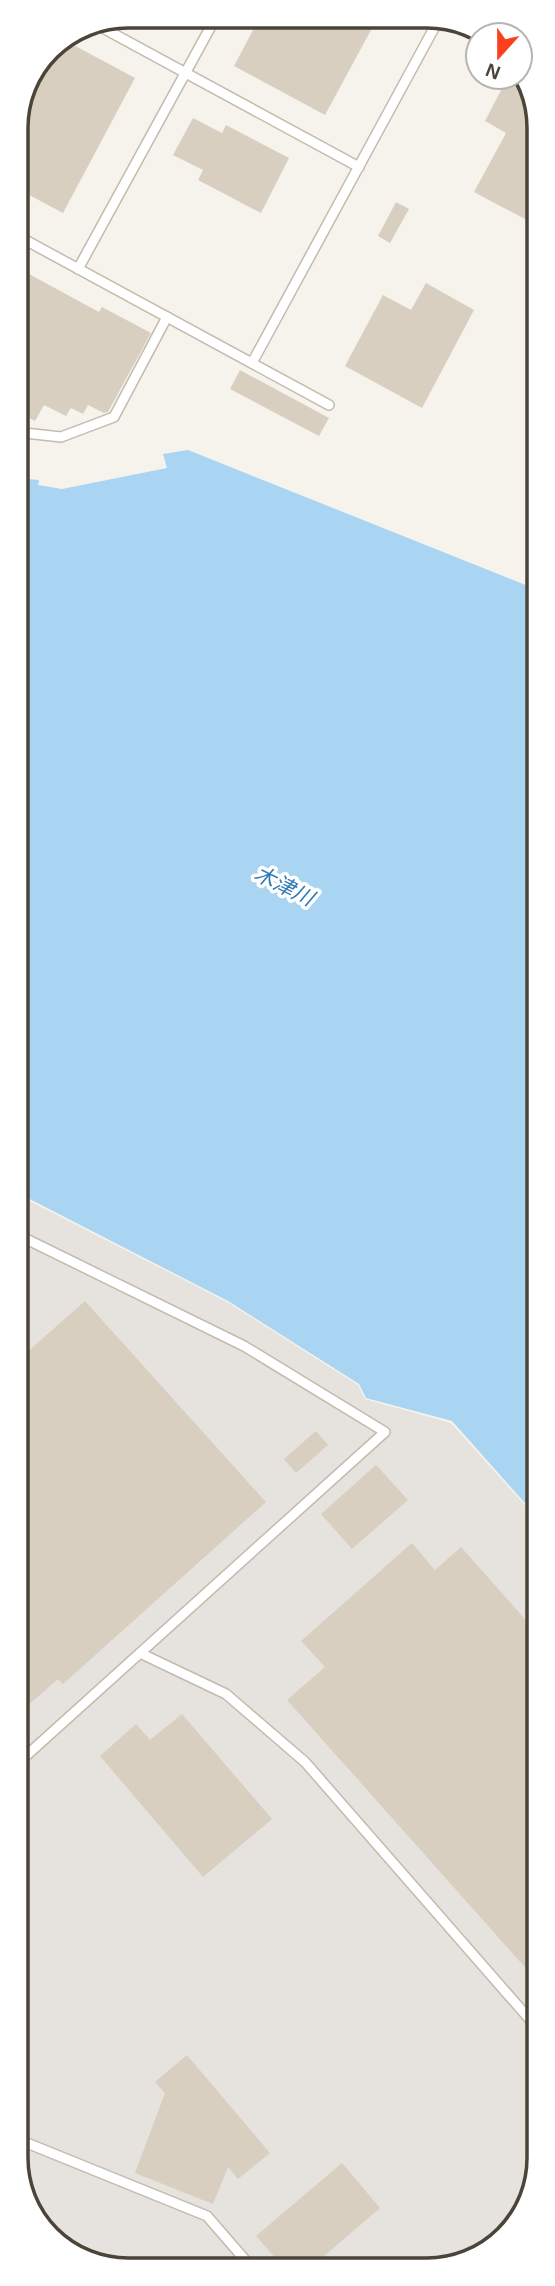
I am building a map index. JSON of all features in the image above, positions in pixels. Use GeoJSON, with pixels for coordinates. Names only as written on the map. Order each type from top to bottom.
{"type":"FeatureCollection","features":[{"type":"Feature","properties":{"kind":"lane"},"geometry":{"type":"LineString","coordinates":[[78,269],[210,28]]}},
{"type":"Feature","properties":{"kind":"lane"},"geometry":{"type":"LineString","coordinates":[[252,363],[434,29]]}},
{"type":"Feature","properties":{"kind":"lane"},"geometry":{"type":"LineString","coordinates":[[107,30],[359,167]]}},
{"type":"Feature","properties":{"kind":"lane"},"geometry":{"type":"LineString","coordinates":[[28,242],[328,405]]}},
{"type":"Feature","properties":{"kind":"lane"},"geometry":{"type":"LineString","coordinates":[[28,433],[61,437],[114,417],[167,317]]}},
{"type":"Feature","properties":{"kind":"lane"},"geometry":{"type":"LineString","coordinates":[[28,1240],[244,1346],[384,1432],[28,1755]]}},
{"type":"Feature","properties":{"kind":"lane"},"geometry":{"type":"LineString","coordinates":[[142,1654],[226,1694],[305,1762],[527,2016]]}},
{"type":"Feature","properties":{"kind":"lane"},"geometry":{"type":"LineString","coordinates":[[28,2143],[207,2216],[243,2258]]}},
{"type":"Feature","properties":{"kind":"shaded area"},"geometry":{"type":"Polygon","coordinates":[[[28,1200],[227,1302],[358,1385],[365,1399],[451,1423],[527,1508],[527,2165],[524,2184],[514,2208],[493,2233],[477,2245],[440,2257],[128,2258],[108,2256],[78,2245],[53,2224],[41,2208],[31,2184],[28,2158],[28,1200]]]}},
{"type":"Feature","properties":{"kind":"water","name":"木津川"},"geometry":{"type":"Polygon","coordinates":[[[188,450],[527,586],[527,1505],[452,1421],[366,1398],[359,1384],[228,1301],[28,1198],[28,479],[39,480],[38,485],[62,489],[167,468],[163,454],[188,450]]]}},
{"type":"Feature","properties":{"kind":"building"},"geometry":{"type":"Polygon","coordinates":[[[254,28],[372,28],[325,115],[234,66],[254,28]]]}},
{"type":"Feature","properties":{"kind":"building"},"geometry":{"type":"Polygon","coordinates":[[[73,45],[135,78],[63,213],[28,194],[28,121],[31,102],[45,72],[57,57],[73,45]]]}},
{"type":"Feature","properties":{"kind":"building"},"geometry":{"type":"Polygon","coordinates":[[[501,91],[520,91],[527,128],[527,220],[474,192],[506,133],[485,121],[501,91]]]}},
{"type":"Feature","properties":{"kind":"building"},"geometry":{"type":"Polygon","coordinates":[[[193,118],[222,133],[226,125],[289,158],[261,213],[198,180],[203,170],[173,155],[193,118]]]}},
{"type":"Feature","properties":{"kind":"building"},"geometry":{"type":"Polygon","coordinates":[[[396,202],[409,209],[390,243],[378,236],[396,202]]]}},
{"type":"Feature","properties":{"kind":"building"},"geometry":{"type":"Polygon","coordinates":[[[28,274],[99,312],[102,307],[151,333],[108,412],[104,413],[88,405],[83,414],[71,408],[66,416],[44,405],[35,421],[28,417],[28,274]]]}},
{"type":"Feature","properties":{"kind":"building"},"geometry":{"type":"Polygon","coordinates":[[[426,283],[474,310],[422,408],[345,366],[383,295],[411,310],[426,283]]]}},
{"type":"Feature","properties":{"kind":"building"},"geometry":{"type":"Polygon","coordinates":[[[240,370],[329,418],[319,436],[230,389],[240,370]]]}},
{"type":"Feature","properties":{"kind":"building"},"geometry":{"type":"Polygon","coordinates":[[[85,1301],[266,1502],[63,1684],[58,1679],[28,1705],[28,1351],[85,1301]]]}},
{"type":"Feature","properties":{"kind":"building"},"geometry":{"type":"Polygon","coordinates":[[[316,1431],[328,1445],[296,1473],[284,1459],[316,1431]]]}},
{"type":"Feature","properties":{"kind":"building"},"geometry":{"type":"Polygon","coordinates":[[[376,1465],[408,1500],[352,1549],[321,1514],[376,1465]]]}},
{"type":"Feature","properties":{"kind":"building"},"geometry":{"type":"Polygon","coordinates":[[[412,1543],[435,1570],[461,1547],[527,1621],[527,1970],[287,1700],[325,1667],[301,1641],[412,1543]]]}},
{"type":"Feature","properties":{"kind":"building"},"geometry":{"type":"Polygon","coordinates":[[[182,1714],[272,1819],[203,1877],[100,1756],[136,1724],[150,1740],[182,1714]]]}},
{"type":"Feature","properties":{"kind":"building"},"geometry":{"type":"Polygon","coordinates":[[[187,2055],[270,2153],[238,2179],[228,2167],[213,2204],[135,2173],[165,2093],[155,2082],[187,2055]]]}},
{"type":"Feature","properties":{"kind":"building"},"geometry":{"type":"Polygon","coordinates":[[[342,2163],[380,2208],[322,2258],[275,2258],[256,2236],[342,2163]]]}}]}
